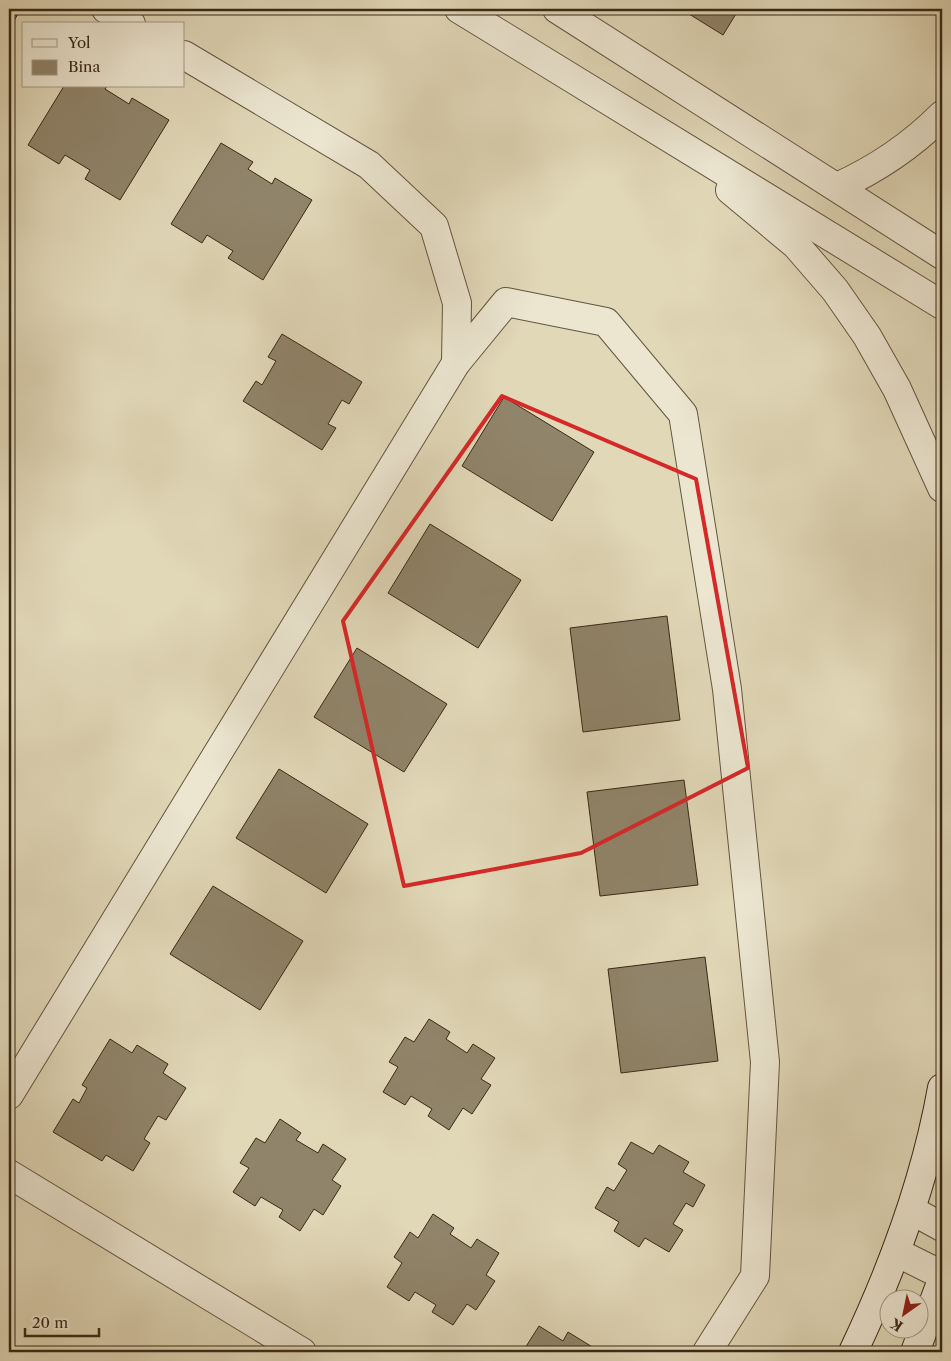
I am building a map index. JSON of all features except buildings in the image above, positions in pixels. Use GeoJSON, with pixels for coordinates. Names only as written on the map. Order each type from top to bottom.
{"type":"FeatureCollection","features":[{"type":"Feature","properties":{"kind":"street"},"geometry":{"type":"LineString","coordinates":[[106,9],[128,22]]}},
{"type":"Feature","properties":{"kind":"street"},"geometry":{"type":"LineString","coordinates":[[459,9],[942,305]]}},
{"type":"Feature","properties":{"kind":"street"},"geometry":{"type":"LineString","coordinates":[[557,9],[942,255]]}},
{"type":"Feature","properties":{"kind":"street"},"geometry":{"type":"LineString","coordinates":[[185,56],[368,165],[434,226],[457,303],[456,363]]}},
{"type":"Feature","properties":{"kind":"street"},"geometry":{"type":"LineString","coordinates":[[837,187],[865,174],[899,153],[922,135],[942,115]]}},
{"type":"Feature","properties":{"kind":"street"},"geometry":{"type":"LineString","coordinates":[[656,128],[796,245],[834,290],[867,336],[897,388],[942,488]]}},
{"type":"Feature","properties":{"kind":"street"},"geometry":{"type":"LineString","coordinates":[[9,1095],[456,363],[506,302],[606,322],[683,414],[728,689],[765,1062],[755,1276],[707,1352]]}},
{"type":"Feature","properties":{"kind":"street"},"geometry":{"type":"LineString","coordinates":[[853,1352],[896,1252],[911,1210],[938,1110],[942,1088]]}},
{"type":"Feature","properties":{"kind":"street"},"geometry":{"type":"LineString","coordinates":[[9,1174],[302,1352]]}},
{"type":"Feature","properties":{"kind":"street"},"geometry":{"type":"LineString","coordinates":[[911,1210],[942,1227]]}},
{"type":"Feature","properties":{"kind":"street"},"geometry":{"type":"LineString","coordinates":[[896,1252],[942,1275]]}},
{"type":"Feature","properties":{"kind":"street"},"geometry":{"type":"LineString","coordinates":[[914,1352],[942,1280]]}},
{"type":"Feature","properties":{"kind":"highlighted area"},"geometry":{"type":"Polygon","coordinates":[[[502,396],[696,479],[748,768],[581,853],[404,886],[343,621],[502,396]]]}}]}
